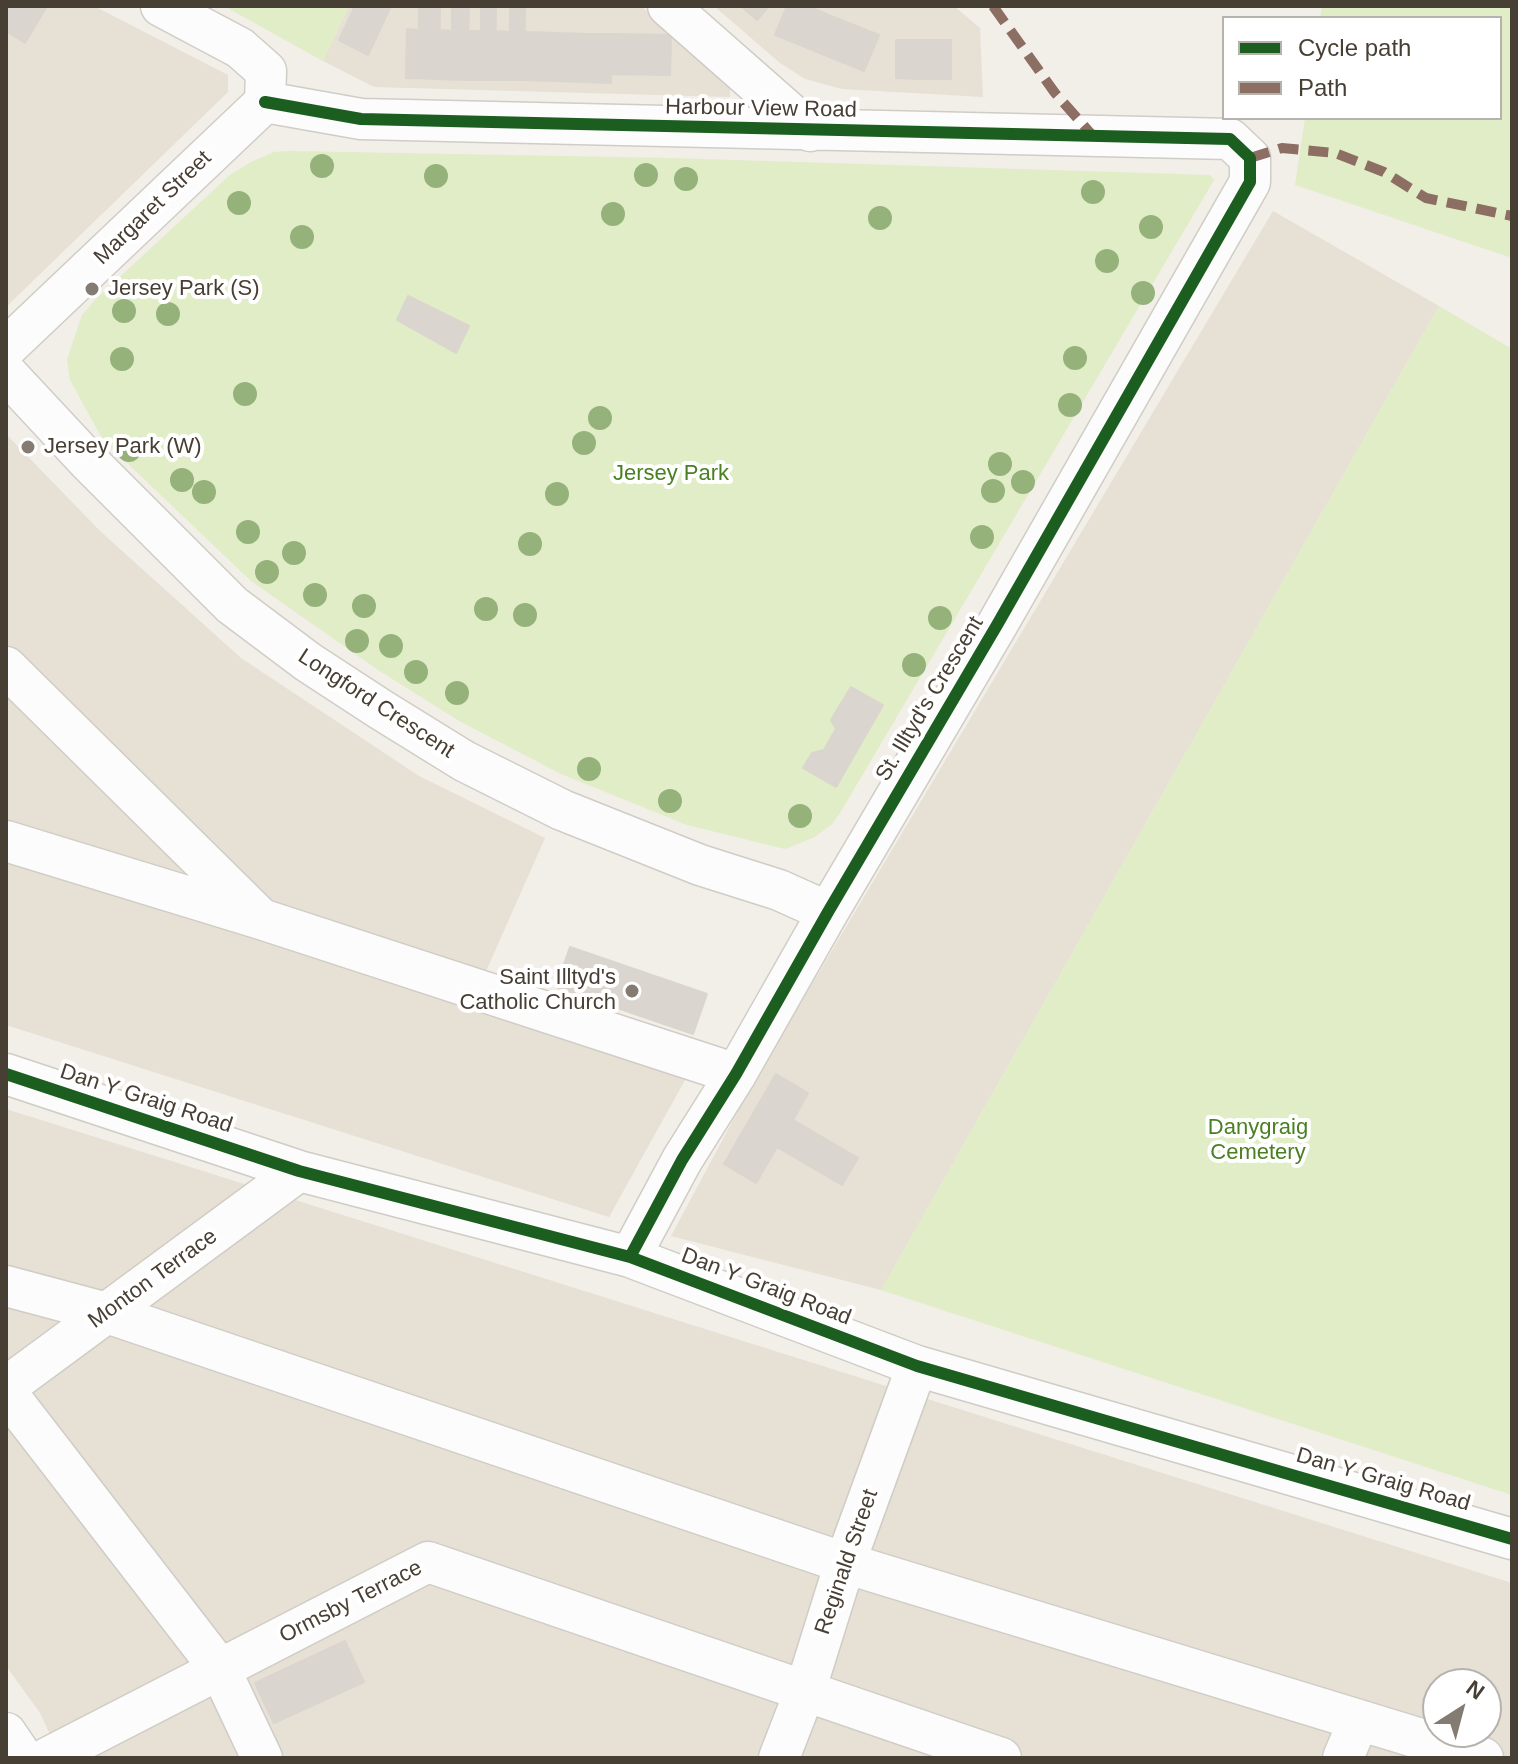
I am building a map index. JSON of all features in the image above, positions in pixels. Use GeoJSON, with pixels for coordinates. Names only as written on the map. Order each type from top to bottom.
{"type":"FeatureCollection","features":[{"type":"Feature","properties":{"kind":"street"},"geometry":{"type":"LineString","coordinates":[[161,6],[240,48],[266,71],[265,102]]}},
{"type":"Feature","properties":{"kind":"street"},"geometry":{"type":"LineString","coordinates":[[668,6],[810,131]]}},
{"type":"Feature","properties":{"kind":"street","name":"Harbour View Road"},"geometry":{"type":"LineString","coordinates":[[265,102],[361,119],[1230,139],[1250,158]]}},
{"type":"Feature","properties":{"kind":"street","name":"Margaret Street"},"geometry":{"type":"LineString","coordinates":[[6,348],[265,102]]}},
{"type":"Feature","properties":{"kind":"street","name":"St. Illtyd's Crescent"},"geometry":{"type":"LineString","coordinates":[[630,1257],[682,1160],[736,1074],[997,625],[1250,182],[1250,158]]}},
{"type":"Feature","properties":{"kind":"street","name":"Longford Crescent"},"geometry":{"type":"LineString","coordinates":[[6,373],[89,462],[232,605],[308,662],[464,761],[562,810],[700,865],[779,890],[828,912]]}},
{"type":"Feature","properties":{"kind":"street"},"geometry":{"type":"LineString","coordinates":[[6,667],[261,919]]}},
{"type":"Feature","properties":{"kind":"street"},"geometry":{"type":"LineString","coordinates":[[6,841],[261,919],[736,1074]]}},
{"type":"Feature","properties":{"kind":"street","name":"Dan Y Graig Road"},"geometry":{"type":"LineString","coordinates":[[6,1074],[299,1171],[630,1257],[917,1366],[1512,1539]]}},
{"type":"Feature","properties":{"kind":"street","name":"Monton Terrace"},"geometry":{"type":"LineString","coordinates":[[6,1390],[299,1171]]}},
{"type":"Feature","properties":{"kind":"street"},"geometry":{"type":"LineString","coordinates":[[6,1286],[107,1313],[845,1563],[1483,1758]]}},
{"type":"Feature","properties":{"kind":"street","name":"Reginald Street"},"geometry":{"type":"LineString","coordinates":[[779,1758],[805,1691],[845,1563],[917,1366]]}},
{"type":"Feature","properties":{"kind":"street"},"geometry":{"type":"LineString","coordinates":[[6,1390],[220,1669],[262,1758]]}},
{"type":"Feature","properties":{"kind":"street","name":"Ormsby Terrace"},"geometry":{"type":"LineString","coordinates":[[47,1758],[428,1562],[1001,1758]]}},
{"type":"Feature","properties":{"kind":"street"},"geometry":{"type":"LineString","coordinates":[[1343,1758],[1359,1720]]}},
{"type":"Feature","properties":{"kind":"street"},"geometry":{"type":"LineString","coordinates":[[6,1733],[23,1758]]}},
{"type":"Feature","properties":{"kind":"shaded area"},"geometry":{"type":"Polygon","coordinates":[[[6,6],[94,6],[228,75],[228,92],[6,307],[6,6]]]}},
{"type":"Feature","properties":{"kind":"shaded area"},"geometry":{"type":"Polygon","coordinates":[[[349,6],[641,6],[730,86],[730,97],[374,87],[323,61],[349,6]]]}},
{"type":"Feature","properties":{"kind":"shaded area"},"geometry":{"type":"Polygon","coordinates":[[[714,6],[954,6],[980,28],[983,97],[842,89],[805,79],[780,63],[714,6]]]}},
{"type":"Feature","properties":{"kind":"shaded area"},"geometry":{"type":"Polygon","coordinates":[[[1273,211],[1439,306],[881,1290],[671,1236],[753,1083],[1273,211]]]}},
{"type":"Feature","properties":{"kind":"shaded area"},"geometry":{"type":"Polygon","coordinates":[[[6,434],[100,531],[241,658],[419,776],[545,838],[471,1005],[690,1071],[609,1217],[6,1025],[6,434]]]}},
{"type":"Feature","properties":{"kind":"shaded area"},"geometry":{"type":"Polygon","coordinates":[[[6,1109],[1512,1583],[1512,1758],[61,1758],[40,1713],[6,1666],[6,1109]]]}},
{"type":"Feature","properties":{"kind":"green space"},"geometry":{"type":"Polygon","coordinates":[[[224,6],[349,6],[323,61],[224,6]]]}},
{"type":"Feature","properties":{"kind":"green space"},"geometry":{"type":"Polygon","coordinates":[[[1322,6],[1512,6],[1512,258],[1295,185],[1305,120],[1502,120],[1502,16],[1320,16],[1322,6]]]}},
{"type":"Feature","properties":{"kind":"green space","name":"Jersey Park"},"geometry":{"type":"Polygon","coordinates":[[[274,152],[671,158],[1210,175],[1214,180],[840,813],[815,837],[785,849],[687,825],[561,774],[461,722],[378,670],[251,581],[103,440],[70,380],[67,360],[82,315],[231,174],[274,152]]]}},
{"type":"Feature","properties":{"kind":"green space","name":"Danygraig Cemetery"},"geometry":{"type":"Polygon","coordinates":[[[1439,306],[1512,349],[1512,1495],[881,1290],[1439,306]]]}},
{"type":"Feature","properties":{"kind":"building"},"geometry":{"type":"Polygon","coordinates":[[[7,6],[47,6],[25,43],[6,31],[7,6]]]}},
{"type":"Feature","properties":{"kind":"building"},"geometry":{"type":"Polygon","coordinates":[[[355,6],[391,6],[368,55],[339,40],[355,6]]]}},
{"type":"Feature","properties":{"kind":"building"},"geometry":{"type":"Polygon","coordinates":[[[419,6],[440,6],[439,79],[406,78],[407,29],[419,30],[419,6]]]}},
{"type":"Feature","properties":{"kind":"building"},"geometry":{"type":"Polygon","coordinates":[[[452,6],[469,6],[467,80],[439,79],[440,30],[452,31],[452,6]]]}},
{"type":"Feature","properties":{"kind":"building"},"geometry":{"type":"Polygon","coordinates":[[[481,6],[496,6],[495,80],[467,80],[468,31],[481,31],[481,6]]]}},
{"type":"Feature","properties":{"kind":"building"},"geometry":{"type":"Polygon","coordinates":[[[510,6],[525,6],[524,80],[495,80],[496,31],[510,32],[510,6]]]}},
{"type":"Feature","properties":{"kind":"building"},"geometry":{"type":"Polygon","coordinates":[[[741,6],[769,6],[757,20],[741,6]]]}},
{"type":"Feature","properties":{"kind":"building"},"geometry":{"type":"Polygon","coordinates":[[[787,6],[812,8],[798,44],[775,35],[787,6]]]}},
{"type":"Feature","properties":{"kind":"building"},"geometry":{"type":"Polygon","coordinates":[[[812,8],[831,16],[817,52],[798,44],[812,8]]]}},
{"type":"Feature","properties":{"kind":"building"},"geometry":{"type":"Polygon","coordinates":[[[831,16],[856,26],[842,62],[817,52],[831,16]]]}},
{"type":"Feature","properties":{"kind":"building"},"geometry":{"type":"Polygon","coordinates":[[[856,26],[879,35],[864,71],[842,62],[856,26]]]}},
{"type":"Feature","properties":{"kind":"building"},"geometry":{"type":"Polygon","coordinates":[[[525,32],[555,33],[554,81],[524,80],[525,32]]]}},
{"type":"Feature","properties":{"kind":"building"},"geometry":{"type":"Polygon","coordinates":[[[555,33],[586,34],[585,82],[554,81],[555,33]]]}},
{"type":"Feature","properties":{"kind":"building"},"geometry":{"type":"Polygon","coordinates":[[[586,34],[611,34],[611,83],[585,82],[586,34]]]}},
{"type":"Feature","properties":{"kind":"building"},"geometry":{"type":"Polygon","coordinates":[[[611,34],[671,35],[670,75],[611,74],[611,34]]]}},
{"type":"Feature","properties":{"kind":"building"},"geometry":{"type":"Polygon","coordinates":[[[896,40],[922,40],[921,79],[896,78],[896,40]]]}},
{"type":"Feature","properties":{"kind":"building"},"geometry":{"type":"Polygon","coordinates":[[[922,40],[951,40],[951,79],[921,79],[922,40]]]}},
{"type":"Feature","properties":{"kind":"building"},"geometry":{"type":"Polygon","coordinates":[[[408,296],[469,326],[456,353],[397,320],[408,296]]]}},
{"type":"Feature","properties":{"kind":"building"},"geometry":{"type":"Polygon","coordinates":[[[851,687],[883,705],[836,787],[803,768],[812,753],[824,750],[836,729],[831,720],[851,687]]]}},
{"type":"Feature","properties":{"kind":"building","name":"Saint Illtyd's Catholic Church"},"geometry":{"type":"Polygon","coordinates":[[[570,947],[707,994],[693,1034],[556,987],[570,947]]]}},
{"type":"Feature","properties":{"kind":"building"},"geometry":{"type":"Polygon","coordinates":[[[776,1074],[808,1093],[793,1120],[858,1158],[842,1185],[777,1147],[756,1183],[724,1164],[776,1074]]]}},
{"type":"Feature","properties":{"kind":"building"},"geometry":{"type":"Polygon","coordinates":[[[345,1641],[364,1682],[274,1723],[255,1683],[345,1641]]]}},
{"type":"Feature","properties":{"kind":"marked path"},"geometry":{"type":"LineString","coordinates":[[993,6],[1055,93],[1093,136]]}},
{"type":"Feature","properties":{"kind":"marked path"},"geometry":{"type":"LineString","coordinates":[[1250,158],[1282,148],[1335,153],[1384,172],[1426,198],[1512,216]]}},
{"type":"Feature","properties":{"kind":"cycle path"},"geometry":{"type":"LineString","coordinates":[[265,102],[361,119],[1230,139],[1250,158],[1250,182],[997,625],[736,1074],[682,1160],[630,1257]]}},
{"type":"Feature","properties":{"kind":"cycle path"},"geometry":{"type":"LineString","coordinates":[[6,1074],[299,1171],[630,1257],[917,1366],[1512,1539]]}},
{"type":"Feature","properties":{"kind":"place","name":"Jersey Park (S)"},"geometry":{"type":"Point","coordinates":[92,289]}},
{"type":"Feature","properties":{"kind":"place","name":"Jersey Park (W)"},"geometry":{"type":"Point","coordinates":[28,447]}},
{"type":"Feature","properties":{"kind":"place","name":"Saint Illtyd's Catholic Church"},"geometry":{"type":"Point","coordinates":[632,991]}}]}
